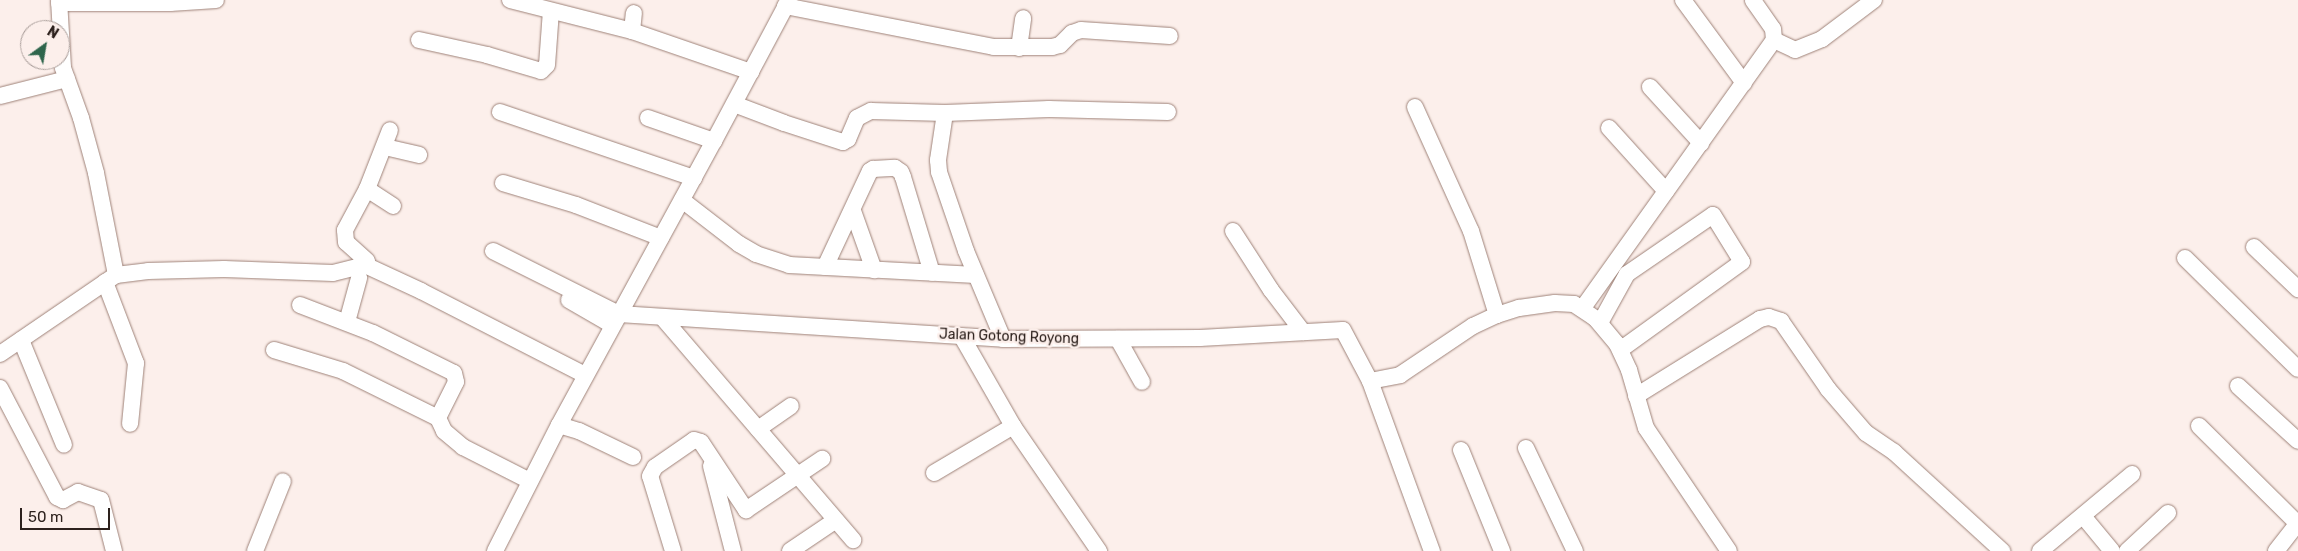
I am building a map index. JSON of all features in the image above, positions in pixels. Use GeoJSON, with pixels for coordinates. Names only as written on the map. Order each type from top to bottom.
{"type":"FeatureCollection","features":[{"type":"Feature","properties":{"kind":"street"},"geometry":{"type":"LineString","coordinates":[[130,424],[136,363],[110,279],[96,173],[63,68],[59,2],[170,3],[216,0]]}},
{"type":"Feature","properties":{"kind":"street"},"geometry":{"type":"LineString","coordinates":[[510,0],[551,12],[632,31],[751,72]]}},
{"type":"Feature","properties":{"kind":"street"},"geometry":{"type":"LineString","coordinates":[[1683,0],[1744,83]]}},
{"type":"Feature","properties":{"kind":"street"},"geometry":{"type":"LineString","coordinates":[[1582,309],[1774,40],[1773,29],[1753,0]]}},
{"type":"Feature","properties":{"kind":"street"},"geometry":{"type":"LineString","coordinates":[[1774,40],[1796,50],[1822,39],[1874,0]]}},
{"type":"Feature","properties":{"kind":"street"},"geometry":{"type":"LineString","coordinates":[[496,551],[558,424],[714,142],[787,3],[940,38],[1019,48],[1052,48],[1060,45],[1072,33],[1080,30],[1170,36]]}},
{"type":"Feature","properties":{"kind":"street"},"geometry":{"type":"LineString","coordinates":[[632,31],[636,5]]}},
{"type":"Feature","properties":{"kind":"street"},"geometry":{"type":"LineString","coordinates":[[419,40],[487,55],[541,71],[547,65],[551,12]]}},
{"type":"Feature","properties":{"kind":"street"},"geometry":{"type":"LineString","coordinates":[[1019,48],[1023,18]]}},
{"type":"Feature","properties":{"kind":"street"},"geometry":{"type":"LineString","coordinates":[[0,96],[67,79]]}},
{"type":"Feature","properties":{"kind":"street"},"geometry":{"type":"LineString","coordinates":[[1650,87],[1701,143]]}},
{"type":"Feature","properties":{"kind":"street"},"geometry":{"type":"LineString","coordinates":[[734,104],[843,142],[848,139],[857,118],[871,111],[945,113],[1049,109],[1168,112]]}},
{"type":"Feature","properties":{"kind":"street"},"geometry":{"type":"LineString","coordinates":[[1415,107],[1470,231],[1497,315]]}},
{"type":"Feature","properties":{"kind":"street"},"geometry":{"type":"LineString","coordinates":[[500,112],[694,178]]}},
{"type":"Feature","properties":{"kind":"street"},"geometry":{"type":"LineString","coordinates":[[945,113],[938,160],[939,172],[976,275],[1003,340]]}},
{"type":"Feature","properties":{"kind":"street"},"geometry":{"type":"LineString","coordinates":[[648,118],[714,142]]}},
{"type":"Feature","properties":{"kind":"street"},"geometry":{"type":"LineString","coordinates":[[1609,128],[1666,191]]}},
{"type":"Feature","properties":{"kind":"street"},"geometry":{"type":"LineString","coordinates":[[347,322],[366,261],[346,242],[344,233],[367,188],[390,130]]}},
{"type":"Feature","properties":{"kind":"street"},"geometry":{"type":"LineString","coordinates":[[385,146],[419,155]]}},
{"type":"Feature","properties":{"kind":"street"},"geometry":{"type":"LineString","coordinates":[[825,267],[853,211],[860,191],[872,170],[899,170],[904,177],[932,273]]}},
{"type":"Feature","properties":{"kind":"street"},"geometry":{"type":"LineString","coordinates":[[503,183],[576,206],[660,238]]}},
{"type":"Feature","properties":{"kind":"street"},"geometry":{"type":"LineString","coordinates":[[367,188],[393,206]]}},
{"type":"Feature","properties":{"kind":"street"},"geometry":{"type":"LineString","coordinates":[[682,200],[738,244],[756,254],[789,265],[976,275]]}},
{"type":"Feature","properties":{"kind":"street"},"geometry":{"type":"LineString","coordinates":[[853,211],[874,270]]}},
{"type":"Feature","properties":{"kind":"street"},"geometry":{"type":"LineString","coordinates":[[1600,323],[1627,274],[1714,215],[1742,262],[1620,350]]}},
{"type":"Feature","properties":{"kind":"street"},"geometry":{"type":"LineString","coordinates":[[1233,231],[1270,290],[1303,332]]}},
{"type":"Feature","properties":{"kind":"street"},"geometry":{"type":"LineString","coordinates":[[2254,247],[2298,289]]}},
{"type":"Feature","properties":{"kind":"street"},"geometry":{"type":"LineString","coordinates":[[493,251],[615,319]]}},
{"type":"Feature","properties":{"kind":"street"},"geometry":{"type":"LineString","coordinates":[[2185,258],[2298,369]]}},
{"type":"Feature","properties":{"kind":"street"},"geometry":{"type":"LineString","coordinates":[[0,354],[110,279],[182,270],[362,272],[422,291],[585,375]]}},
{"type":"Feature","properties":{"kind":"street"},"geometry":{"type":"LineString","coordinates":[[559,295],[615,319]]}},
{"type":"Feature","properties":{"kind":"street"},"geometry":{"type":"LineString","coordinates":[[1432,551],[1370,381],[1400,375],[1473,326],[1497,315],[1519,308],[1555,303],[1574,304],[1582,309],[1600,323],[1620,350],[1629,370],[1646,428],[1729,551]]}},
{"type":"Feature","properties":{"kind":"street"},"geometry":{"type":"LineString","coordinates":[[300,305],[347,322],[454,373],[456,382],[438,418]]}},
{"type":"Feature","properties":{"kind":"street"},"geometry":{"type":"LineString","coordinates":[[662,317],[853,540]]}},
{"type":"Feature","properties":{"kind":"street","name":"Jalan Gotong Royong"},"geometry":{"type":"LineString","coordinates":[[615,319],[662,317],[1003,340],[1200,338],[1343,330],[1370,381]]}},
{"type":"Feature","properties":{"kind":"street"},"geometry":{"type":"LineString","coordinates":[[1636,396],[1760,319],[1768,317],[1781,321],[1828,389],[1866,433],[1894,452],[2002,551]]}},
{"type":"Feature","properties":{"kind":"street"},"geometry":{"type":"LineString","coordinates":[[962,337],[1013,426],[1099,551]]}},
{"type":"Feature","properties":{"kind":"street"},"geometry":{"type":"LineString","coordinates":[[1118,339],[1142,382]]}},
{"type":"Feature","properties":{"kind":"street"},"geometry":{"type":"LineString","coordinates":[[21,340],[64,445]]}},
{"type":"Feature","properties":{"kind":"street"},"geometry":{"type":"LineString","coordinates":[[274,350],[343,370],[438,418],[444,431],[463,447],[530,481]]}},
{"type":"Feature","properties":{"kind":"street"},"geometry":{"type":"LineString","coordinates":[[2238,386],[2298,441]]}},
{"type":"Feature","properties":{"kind":"street"},"geometry":{"type":"LineString","coordinates":[[0,388],[57,497],[63,500],[78,492],[101,500],[114,551]]}},
{"type":"Feature","properties":{"kind":"street"},"geometry":{"type":"LineString","coordinates":[[758,429],[791,406]]}},
{"type":"Feature","properties":{"kind":"street"},"geometry":{"type":"LineString","coordinates":[[558,424],[579,431],[633,457]]}},
{"type":"Feature","properties":{"kind":"street"},"geometry":{"type":"LineString","coordinates":[[934,472],[1013,426]]}},
{"type":"Feature","properties":{"kind":"street"},"geometry":{"type":"LineString","coordinates":[[2199,426],[2298,523],[2276,551]]}},
{"type":"Feature","properties":{"kind":"street"},"geometry":{"type":"LineString","coordinates":[[673,551],[650,473],[694,440],[699,440],[708,452],[746,510]]}},
{"type":"Feature","properties":{"kind":"street"},"geometry":{"type":"LineString","coordinates":[[1526,448],[1575,551]]}},
{"type":"Feature","properties":{"kind":"street"},"geometry":{"type":"LineString","coordinates":[[1460,450],[1502,551]]}},
{"type":"Feature","properties":{"kind":"street"},"geometry":{"type":"LineString","coordinates":[[708,452],[733,551]]}},
{"type":"Feature","properties":{"kind":"street"},"geometry":{"type":"LineString","coordinates":[[726,524],[822,459]]}},
{"type":"Feature","properties":{"kind":"street"},"geometry":{"type":"LineString","coordinates":[[2040,551],[2132,474]]}},
{"type":"Feature","properties":{"kind":"street"},"geometry":{"type":"LineString","coordinates":[[255,551],[283,481]]}},
{"type":"Feature","properties":{"kind":"street"},"geometry":{"type":"LineString","coordinates":[[2127,551],[2168,513]]}},
{"type":"Feature","properties":{"kind":"street"},"geometry":{"type":"LineString","coordinates":[[2083,516],[2112,551]]}},
{"type":"Feature","properties":{"kind":"street"},"geometry":{"type":"LineString","coordinates":[[790,551],[836,520]]}}]}
